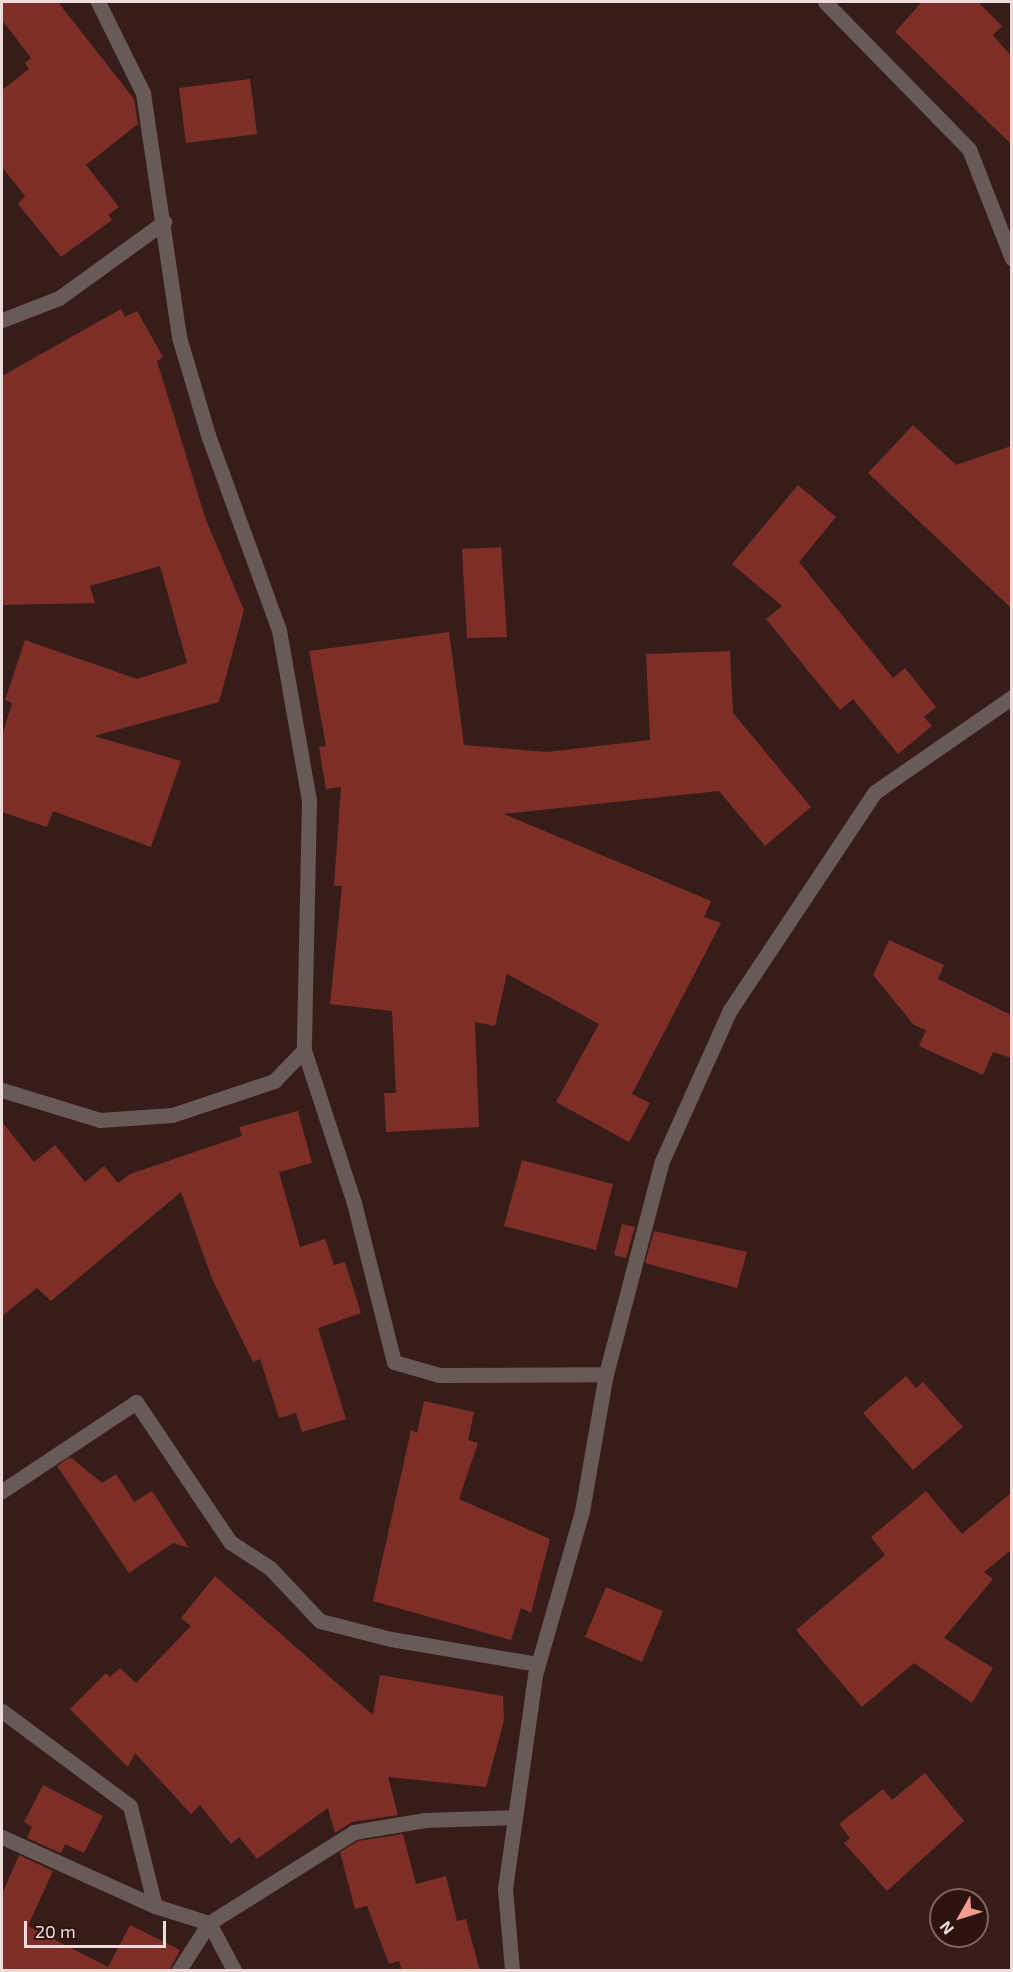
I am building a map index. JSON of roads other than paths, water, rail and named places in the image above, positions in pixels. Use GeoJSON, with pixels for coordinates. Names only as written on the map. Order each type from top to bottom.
{"type":"FeatureCollection","features":[{"type":"Feature","properties":{"kind":"street"},"geometry":{"type":"LineString","coordinates":[[98,2],[143,93],[164,222],[179,337],[208,435],[279,630],[309,801],[304,1050],[354,1203],[394,1362],[439,1375],[606,1374]]}},
{"type":"Feature","properties":{"kind":"street"},"geometry":{"type":"LineString","coordinates":[[825,2],[969,149],[1011,259]]}},
{"type":"Feature","properties":{"kind":"street"},"geometry":{"type":"LineString","coordinates":[[2,320],[59,298],[164,222]]}},
{"type":"Feature","properties":{"kind":"street"},"geometry":{"type":"LineString","coordinates":[[512,1971],[505,1889],[537,1664],[582,1511],[606,1374],[662,1161],[730,1010],[875,792],[1011,697]]}},
{"type":"Feature","properties":{"kind":"street"},"geometry":{"type":"LineString","coordinates":[[2,1090],[100,1120],[172,1115],[274,1081],[304,1050]]}},
{"type":"Feature","properties":{"kind":"street"},"geometry":{"type":"LineString","coordinates":[[2,1491],[136,1402],[230,1542],[270,1569],[320,1621],[391,1639],[537,1664]]}},
{"type":"Feature","properties":{"kind":"street"},"geometry":{"type":"LineString","coordinates":[[2,1711],[130,1806],[155,1906]]}},
{"type":"Feature","properties":{"kind":"street"},"geometry":{"type":"LineString","coordinates":[[179,1971],[209,1923],[354,1832],[425,1820],[514,1817]]}},
{"type":"Feature","properties":{"kind":"street"},"geometry":{"type":"LineString","coordinates":[[2,1837],[155,1906],[209,1923],[234,1971]]}}]}
